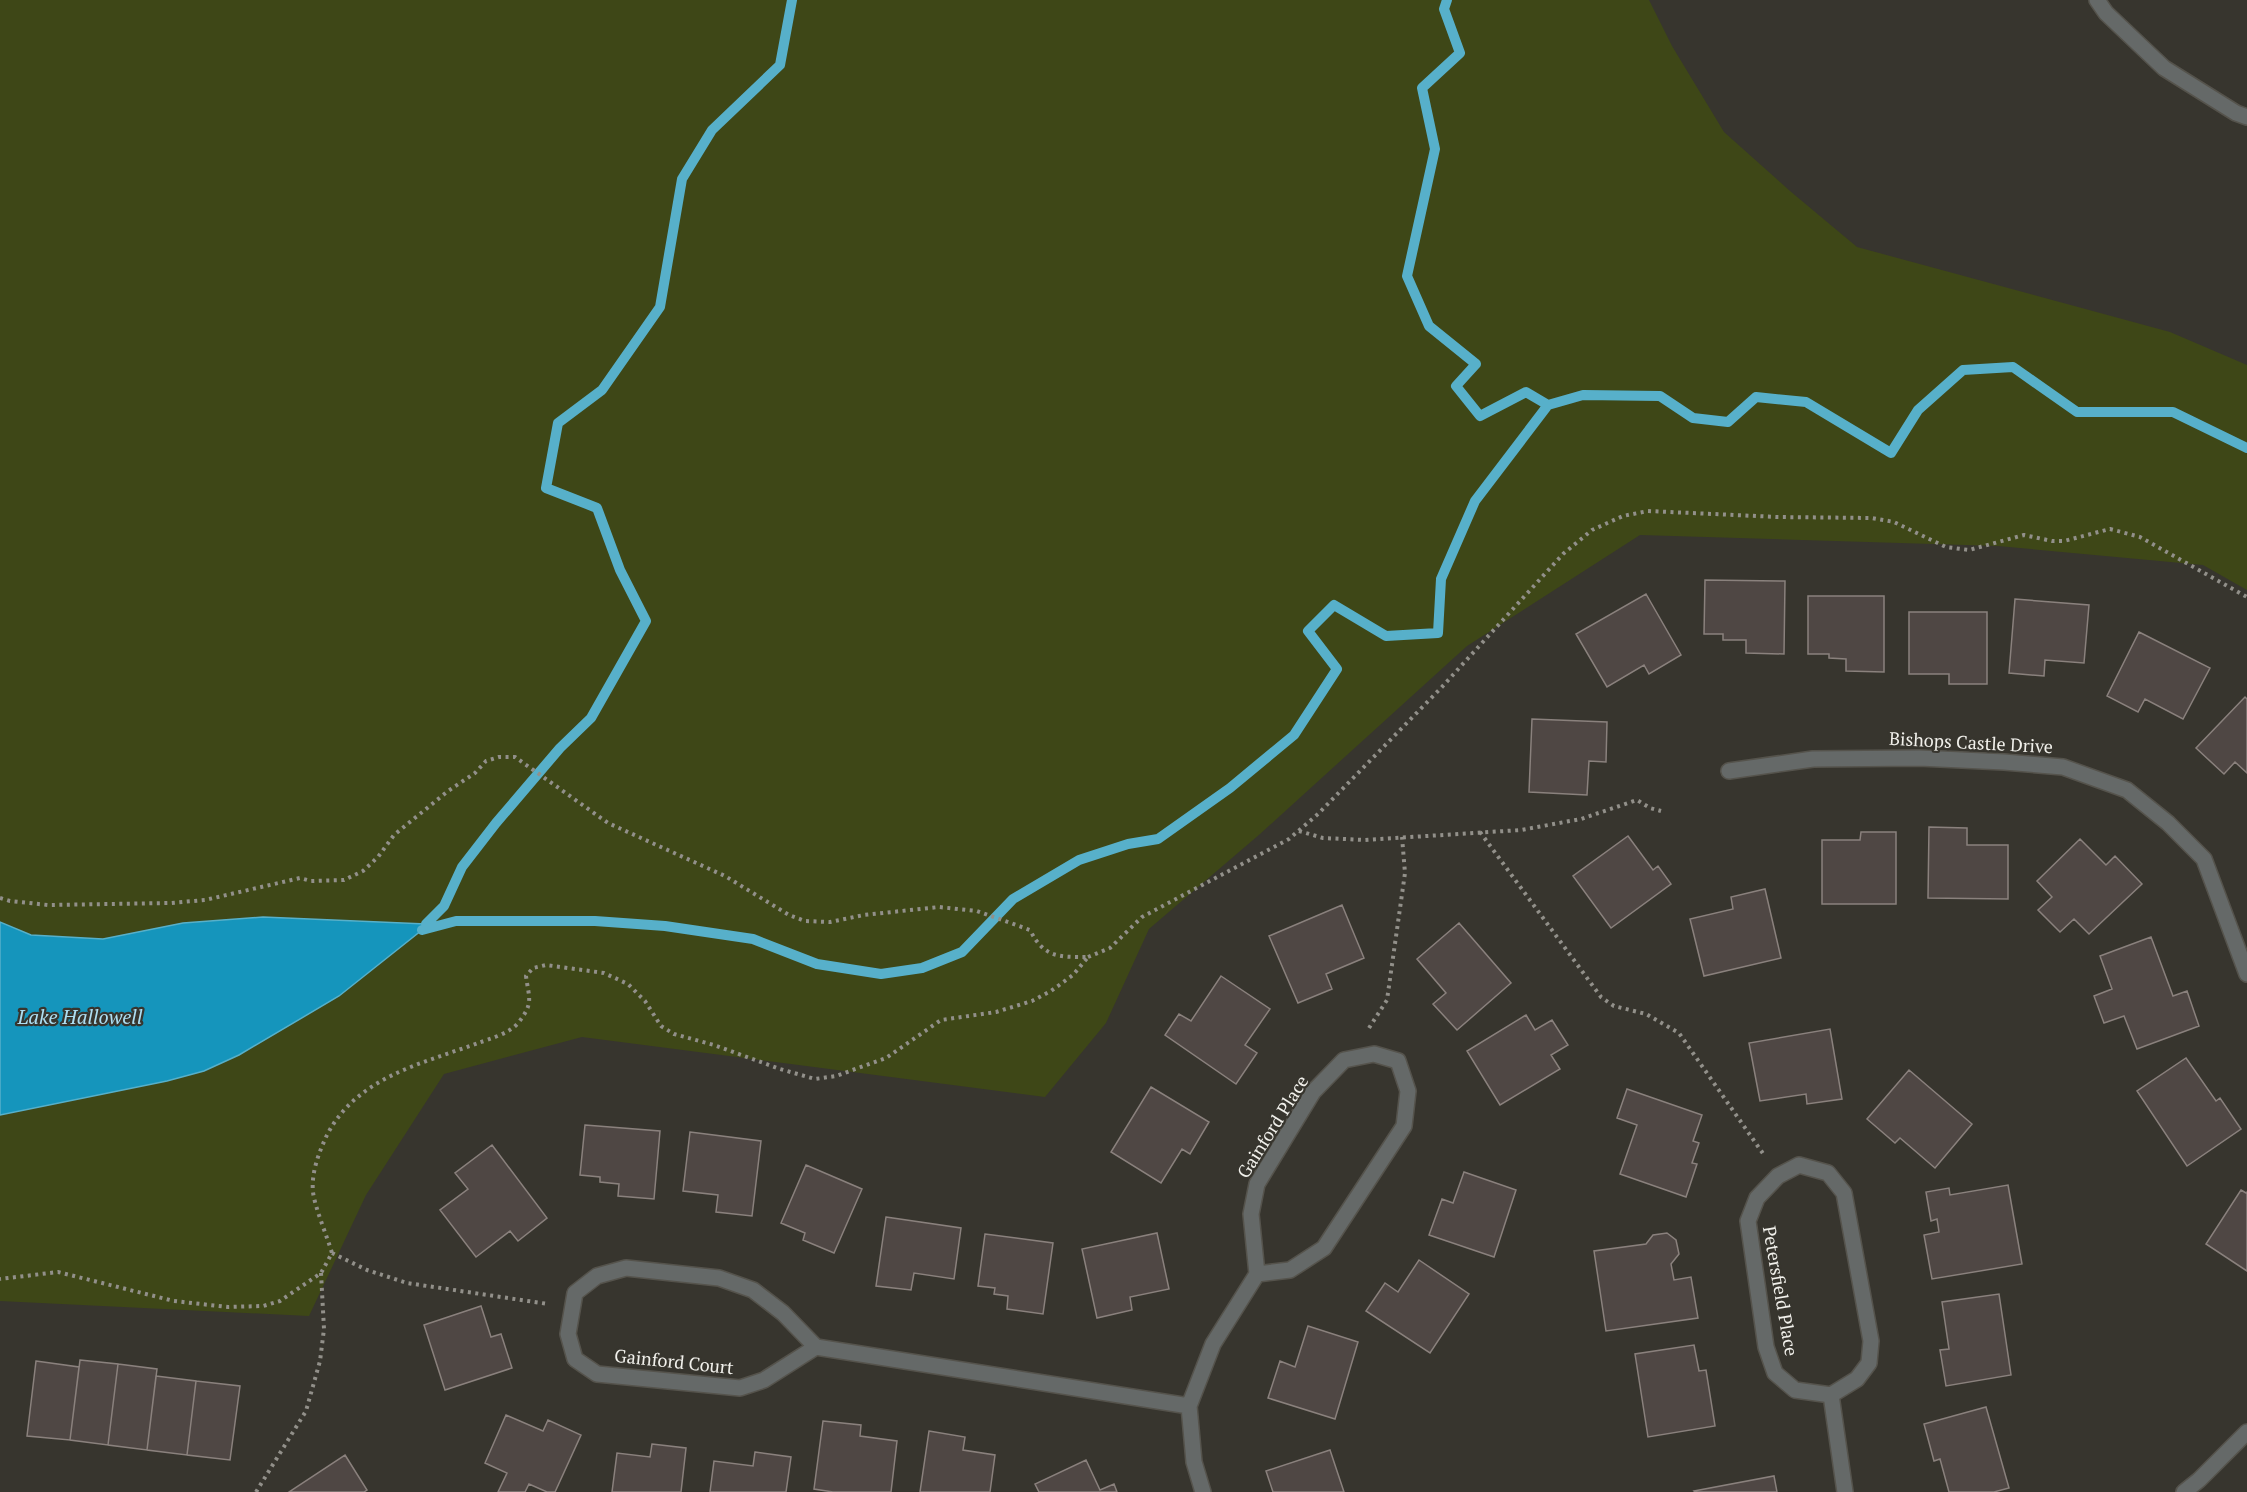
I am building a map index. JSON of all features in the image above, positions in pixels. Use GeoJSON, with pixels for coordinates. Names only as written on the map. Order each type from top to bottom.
{"type":"FeatureCollection","features":[{"type":"Feature","properties":{"kind":"street"},"geometry":{"type":"LineString","coordinates":[[2097,0],[2106,13],[2164,68],[2236,113],[2247,117]]}},
{"type":"Feature","properties":{"kind":"street","name":"Bishops Castle Drive"},"geometry":{"type":"LineString","coordinates":[[1729,771],[1813,759],[1919,758],[2004,762],[2063,767],[2127,790],[2168,823],[2204,859],[2247,974]]}},
{"type":"Feature","properties":{"kind":"street"},"geometry":{"type":"LineString","coordinates":[[1203,1492],[1194,1462],[1189,1406],[1213,1344],[1257,1274],[1290,1270],[1324,1248],[1404,1126],[1408,1091],[1398,1062],[1374,1054],[1354,1058]]}},
{"type":"Feature","properties":{"kind":"street","name":"Gainford Place"},"geometry":{"type":"LineString","coordinates":[[1257,1274],[1251,1215],[1257,1184],[1314,1092],[1344,1060],[1354,1058]]}},
{"type":"Feature","properties":{"kind":"street","name":"Petersfield Place"},"geometry":{"type":"LineString","coordinates":[[1799,1165],[1828,1173],[1844,1193],[1871,1341],[1869,1363],[1857,1379],[1831,1395],[1794,1390],[1775,1373],[1766,1347],[1748,1221],[1757,1198],[1778,1176],[1799,1165]]}},
{"type":"Feature","properties":{"kind":"street","name":"Gainford Court"},"geometry":{"type":"LineString","coordinates":[[626,1268],[719,1278],[753,1290],[783,1313],[816,1347],[764,1380],[740,1388],[597,1374],[575,1359],[568,1334],[575,1293],[597,1276],[626,1268]]}},
{"type":"Feature","properties":{"kind":"street"},"geometry":{"type":"LineString","coordinates":[[816,1347],[1189,1406]]}},
{"type":"Feature","properties":{"kind":"street"},"geometry":{"type":"LineString","coordinates":[[1831,1395],[1845,1492]]}},
{"type":"Feature","properties":{"kind":"street"},"geometry":{"type":"LineString","coordinates":[[2184,1492],[2247,1432]]}},
{"type":"Feature","properties":{"kind":"path"},"geometry":{"type":"LineString","coordinates":[[0,898],[48,905],[171,903],[205,900],[300,878],[311,881],[344,880],[363,871],[378,857],[394,835],[448,791],[475,773],[486,761],[499,757],[515,757],[608,824],[725,876],[789,915],[805,921],[830,922],[864,915],[939,906],[977,911],[1030,930],[1038,945],[1062,957],[1088,957],[1110,948],[1142,917],[1289,839],[1299,831],[1326,807],[1441,688],[1563,554],[1592,530],[1623,516],[1648,511],[1778,517],[1872,518],[1894,522],[1946,548],[1969,550],[2024,535],[2064,541],[2110,529],[2140,537],[2247,597]]}},
{"type":"Feature","properties":{"kind":"path"},"geometry":{"type":"LineString","coordinates":[[1299,831],[1323,838],[1364,840],[1521,830],[1581,819],[1637,800],[1650,808],[1661,811]]}},
{"type":"Feature","properties":{"kind":"path"},"geometry":{"type":"LineString","coordinates":[[1480,832],[1600,997],[1614,1006],[1646,1014],[1679,1033],[1778,1176]]}},
{"type":"Feature","properties":{"kind":"path"},"geometry":{"type":"LineString","coordinates":[[1354,1058],[1374,1019],[1388,1000],[1405,873],[1402,837]]}},
{"type":"Feature","properties":{"kind":"path"},"geometry":{"type":"LineString","coordinates":[[0,1279],[58,1272],[174,1301],[228,1307],[263,1306],[280,1301],[321,1273],[332,1253],[313,1192],[315,1166],[334,1121],[354,1100],[378,1081],[490,1039],[517,1025],[531,999],[526,976],[533,968],[546,965],[604,973],[628,984],[645,1001],[661,1026],[674,1034],[714,1045],[780,1070],[815,1079],[836,1076],[886,1058],[940,1020],[996,1012],[1032,1001],[1073,975],[1088,957]]}},
{"type":"Feature","properties":{"kind":"path"},"geometry":{"type":"LineString","coordinates":[[332,1253],[367,1270],[407,1283],[572,1308]]}},
{"type":"Feature","properties":{"kind":"path"},"geometry":{"type":"LineString","coordinates":[[256,1492],[306,1411],[320,1361],[324,1329],[321,1273]]}},
{"type":"Feature","properties":{"kind":"green space"},"geometry":{"type":"Polygon","coordinates":[[[0,0],[1649,0],[1672,46],[1724,132],[1857,247],[2170,332],[2247,365],[2247,590],[2203,565],[1998,546],[1640,535],[1467,646],[1260,834],[1149,929],[1106,1023],[1045,1097],[582,1037],[444,1074],[366,1195],[309,1316],[0,1301],[0,0]]]}},
{"type":"Feature","properties":{"kind":"water","name":"Lake Hallowell"},"geometry":{"type":"Polygon","coordinates":[[[263,917],[426,924],[429,920],[422,930],[339,996],[239,1055],[204,1071],[167,1081],[0,1115],[0,922],[31,935],[103,939],[183,923],[263,917]]]}},
{"type":"Feature","properties":{"kind":"building"},"geometry":{"type":"Polygon","coordinates":[[[1705,580],[1785,581],[1784,654],[1746,653],[1746,640],[1723,640],[1723,634],[1704,634],[1705,580]]]}},
{"type":"Feature","properties":{"kind":"building"},"geometry":{"type":"Polygon","coordinates":[[[1646,594],[1681,655],[1649,674],[1644,665],[1607,687],[1576,634],[1646,594]]]}},
{"type":"Feature","properties":{"kind":"building"},"geometry":{"type":"Polygon","coordinates":[[[1808,596],[1884,596],[1884,672],[1846,671],[1846,659],[1829,658],[1829,654],[1808,654],[1808,596]]]}},
{"type":"Feature","properties":{"kind":"building"},"geometry":{"type":"Polygon","coordinates":[[[2015,599],[2089,605],[2084,663],[2045,660],[2044,676],[2009,673],[2015,599]]]}},
{"type":"Feature","properties":{"kind":"building"},"geometry":{"type":"Polygon","coordinates":[[[1909,612],[1987,612],[1987,684],[1949,684],[1949,674],[1909,674],[1909,612]]]}},
{"type":"Feature","properties":{"kind":"building"},"geometry":{"type":"Polygon","coordinates":[[[2139,632],[2210,668],[2183,719],[2145,699],[2138,712],[2107,696],[2139,632]]]}},
{"type":"Feature","properties":{"kind":"building"},"geometry":{"type":"Polygon","coordinates":[[[2245,697],[2247,699],[2247,773],[2235,762],[2224,774],[2196,748],[2245,697]]]}},
{"type":"Feature","properties":{"kind":"building"},"geometry":{"type":"Polygon","coordinates":[[[1532,719],[1607,722],[1606,762],[1589,761],[1587,795],[1529,792],[1532,719]]]}},
{"type":"Feature","properties":{"kind":"building"},"geometry":{"type":"Polygon","coordinates":[[[1929,827],[1967,828],[1967,845],[2008,845],[2008,899],[1928,898],[1929,827]]]}},
{"type":"Feature","properties":{"kind":"building"},"geometry":{"type":"Polygon","coordinates":[[[1861,832],[1896,832],[1896,904],[1822,904],[1822,840],[1860,840],[1861,832]]]}},
{"type":"Feature","properties":{"kind":"building"},"geometry":{"type":"Polygon","coordinates":[[[1628,836],[1653,870],[1658,866],[1671,884],[1611,928],[1573,876],[1628,836]]]}},
{"type":"Feature","properties":{"kind":"building"},"geometry":{"type":"Polygon","coordinates":[[[2080,839],[2106,865],[2115,856],[2142,884],[2089,934],[2074,919],[2060,932],[2038,910],[2052,897],[2037,881],[2080,839]]]}},
{"type":"Feature","properties":{"kind":"building"},"geometry":{"type":"Polygon","coordinates":[[[1765,889],[1781,958],[1704,976],[1690,919],[1733,909],[1731,897],[1765,889]]]}},
{"type":"Feature","properties":{"kind":"building"},"geometry":{"type":"Polygon","coordinates":[[[1342,905],[1364,958],[1326,974],[1332,989],[1298,1003],[1269,936],[1342,905]]]}},
{"type":"Feature","properties":{"kind":"building"},"geometry":{"type":"Polygon","coordinates":[[[1459,923],[1511,983],[1457,1030],[1433,1004],[1446,993],[1417,959],[1459,923]]]}},
{"type":"Feature","properties":{"kind":"building"},"geometry":{"type":"Polygon","coordinates":[[[2151,937],[2173,996],[2187,991],[2199,1026],[2137,1049],[2124,1016],[2104,1023],[2094,996],[2112,989],[2100,956],[2151,937]]]}},
{"type":"Feature","properties":{"kind":"building"},"geometry":{"type":"Polygon","coordinates":[[[1221,976],[1270,1009],[1245,1045],[1257,1053],[1236,1084],[1165,1035],[1179,1014],[1191,1021],[1221,976]]]}},
{"type":"Feature","properties":{"kind":"building"},"geometry":{"type":"Polygon","coordinates":[[[1526,1015],[1535,1030],[1552,1020],[1568,1045],[1551,1055],[1560,1069],[1500,1105],[1467,1051],[1526,1015]]]}},
{"type":"Feature","properties":{"kind":"building"},"geometry":{"type":"Polygon","coordinates":[[[1830,1029],[1842,1099],[1807,1104],[1806,1094],[1760,1101],[1749,1043],[1830,1029]]]}},
{"type":"Feature","properties":{"kind":"building"},"geometry":{"type":"Polygon","coordinates":[[[2186,1058],[2216,1101],[2220,1098],[2241,1129],[2187,1166],[2137,1091],[2186,1058]]]}},
{"type":"Feature","properties":{"kind":"building"},"geometry":{"type":"Polygon","coordinates":[[[1909,1070],[1972,1124],[1935,1168],[1900,1138],[1895,1143],[1867,1119],[1909,1070]]]}},
{"type":"Feature","properties":{"kind":"building"},"geometry":{"type":"Polygon","coordinates":[[[1151,1087],[1209,1122],[1190,1154],[1182,1149],[1161,1183],[1111,1152],[1151,1087]]]}},
{"type":"Feature","properties":{"kind":"building"},"geometry":{"type":"Polygon","coordinates":[[[1627,1089],[1702,1115],[1693,1141],[1699,1143],[1692,1163],[1697,1164],[1686,1197],[1620,1174],[1637,1125],[1617,1118],[1627,1089]]]}},
{"type":"Feature","properties":{"kind":"building"},"geometry":{"type":"Polygon","coordinates":[[[585,1125],[660,1131],[654,1199],[618,1196],[619,1184],[600,1182],[600,1177],[580,1175],[585,1125]]]}},
{"type":"Feature","properties":{"kind":"building"},"geometry":{"type":"Polygon","coordinates":[[[690,1132],[761,1141],[752,1216],[716,1212],[718,1195],[683,1191],[690,1132]]]}},
{"type":"Feature","properties":{"kind":"building"},"geometry":{"type":"Polygon","coordinates":[[[492,1145],[547,1218],[518,1241],[510,1231],[476,1257],[440,1210],[468,1189],[455,1173],[492,1145]]]}},
{"type":"Feature","properties":{"kind":"building"},"geometry":{"type":"Polygon","coordinates":[[[806,1165],[862,1189],[834,1253],[803,1240],[805,1233],[781,1223],[806,1165]]]}},
{"type":"Feature","properties":{"kind":"building"},"geometry":{"type":"Polygon","coordinates":[[[1464,1172],[1516,1190],[1494,1257],[1429,1235],[1442,1199],[1453,1203],[1464,1172]]]}},
{"type":"Feature","properties":{"kind":"building"},"geometry":{"type":"Polygon","coordinates":[[[2008,1185],[2022,1264],[1932,1279],[1924,1235],[1939,1232],[1937,1219],[1931,1221],[1926,1192],[1949,1188],[1950,1195],[2008,1185]]]}},
{"type":"Feature","properties":{"kind":"building"},"geometry":{"type":"Polygon","coordinates":[[[2241,1190],[2247,1192],[2247,1271],[2206,1244],[2241,1190]]]}},
{"type":"Feature","properties":{"kind":"building"},"geometry":{"type":"Polygon","coordinates":[[[886,1217],[961,1228],[954,1279],[914,1273],[911,1290],[876,1286],[886,1217]]]}},
{"type":"Feature","properties":{"kind":"building"},"geometry":{"type":"Polygon","coordinates":[[[1157,1233],[1169,1289],[1130,1297],[1132,1310],[1097,1318],[1082,1249],[1157,1233]]]}},
{"type":"Feature","properties":{"kind":"building"},"geometry":{"type":"Polygon","coordinates":[[[1667,1233],[1676,1240],[1679,1254],[1671,1264],[1674,1280],[1691,1277],[1698,1318],[1606,1331],[1594,1251],[1646,1244],[1653,1235],[1667,1233]]]}},
{"type":"Feature","properties":{"kind":"building"},"geometry":{"type":"Polygon","coordinates":[[[985,1234],[1053,1243],[1043,1314],[1007,1309],[1008,1296],[994,1294],[995,1288],[978,1286],[985,1234]]]}},
{"type":"Feature","properties":{"kind":"building"},"geometry":{"type":"Polygon","coordinates":[[[1419,1260],[1469,1294],[1430,1353],[1366,1311],[1385,1283],[1398,1292],[1419,1260]]]}},
{"type":"Feature","properties":{"kind":"building"},"geometry":{"type":"Polygon","coordinates":[[[1999,1294],[2011,1375],[1946,1386],[1940,1350],[1949,1349],[1942,1302],[1999,1294]]]}},
{"type":"Feature","properties":{"kind":"building"},"geometry":{"type":"Polygon","coordinates":[[[481,1306],[491,1337],[501,1334],[512,1368],[445,1390],[424,1325],[481,1306]]]}},
{"type":"Feature","properties":{"kind":"building"},"geometry":{"type":"Polygon","coordinates":[[[1308,1326],[1358,1342],[1335,1419],[1268,1398],[1280,1361],[1295,1367],[1308,1326]]]}},
{"type":"Feature","properties":{"kind":"building"},"geometry":{"type":"Polygon","coordinates":[[[1694,1345],[1699,1371],[1706,1370],[1715,1426],[1648,1437],[1635,1354],[1694,1345]]]}},
{"type":"Feature","properties":{"kind":"building"},"geometry":{"type":"Polygon","coordinates":[[[80,1360],[118,1364],[108,1445],[70,1440],[80,1360]]]}},
{"type":"Feature","properties":{"kind":"building"},"geometry":{"type":"Polygon","coordinates":[[[36,1361],[79,1367],[70,1440],[27,1436],[36,1361]]]}},
{"type":"Feature","properties":{"kind":"building"},"geometry":{"type":"Polygon","coordinates":[[[118,1364],[157,1369],[147,1450],[108,1445],[118,1364]]]}},
{"type":"Feature","properties":{"kind":"building"},"geometry":{"type":"Polygon","coordinates":[[[156,1376],[196,1381],[187,1455],[147,1450],[156,1376]]]}},
{"type":"Feature","properties":{"kind":"building"},"geometry":{"type":"Polygon","coordinates":[[[196,1381],[240,1386],[230,1460],[187,1455],[196,1381]]]}},
{"type":"Feature","properties":{"kind":"building"},"geometry":{"type":"Polygon","coordinates":[[[1986,1407],[2009,1488],[1994,1492],[1949,1492],[1940,1459],[1934,1461],[1924,1424],[1986,1407]]]}},
{"type":"Feature","properties":{"kind":"building"},"geometry":{"type":"Polygon","coordinates":[[[506,1415],[543,1431],[548,1420],[581,1435],[555,1492],[547,1492],[529,1484],[525,1492],[498,1492],[507,1473],[485,1463],[506,1415]]]}},
{"type":"Feature","properties":{"kind":"building"},"geometry":{"type":"Polygon","coordinates":[[[823,1421],[861,1425],[860,1436],[897,1441],[891,1492],[833,1492],[814,1489],[823,1421]]]}},
{"type":"Feature","properties":{"kind":"building"},"geometry":{"type":"Polygon","coordinates":[[[929,1431],[965,1437],[963,1450],[995,1455],[990,1492],[920,1492],[929,1431]]]}},
{"type":"Feature","properties":{"kind":"building"},"geometry":{"type":"Polygon","coordinates":[[[652,1444],[686,1448],[681,1492],[612,1492],[617,1453],[650,1457],[652,1444]]]}},
{"type":"Feature","properties":{"kind":"building"},"geometry":{"type":"Polygon","coordinates":[[[1330,1450],[1344,1492],[1273,1492],[1266,1471],[1330,1450]]]}},
{"type":"Feature","properties":{"kind":"building"},"geometry":{"type":"Polygon","coordinates":[[[755,1452],[791,1457],[786,1492],[710,1492],[714,1461],[753,1466],[755,1452]]]}},
{"type":"Feature","properties":{"kind":"building"},"geometry":{"type":"Polygon","coordinates":[[[345,1455],[367,1490],[364,1492],[289,1492],[345,1455]]]}},
{"type":"Feature","properties":{"kind":"building"},"geometry":{"type":"Polygon","coordinates":[[[1086,1460],[1100,1490],[1114,1484],[1117,1492],[1039,1492],[1035,1484],[1086,1460]]]}},
{"type":"Feature","properties":{"kind":"building"},"geometry":{"type":"Polygon","coordinates":[[[1774,1476],[1777,1492],[1694,1491],[1774,1476]]]}},
{"type":"Feature","properties":{"kind":"waterway"},"geometry":{"type":"LineString","coordinates":[[426,924],[444,906],[462,867],[496,823],[560,748],[591,718],[646,621],[620,570],[597,508],[546,488],[558,423],[602,390],[660,307],[682,179],[712,130],[780,65],[792,0]]}},
{"type":"Feature","properties":{"kind":"waterway"},"geometry":{"type":"LineString","coordinates":[[1447,0],[1444,9],[1460,53],[1422,88],[1435,149],[1407,276],[1429,326],[1476,364],[1456,386],[1480,416],[1526,392],[1548,405]]}},
{"type":"Feature","properties":{"kind":"waterway"},"geometry":{"type":"LineString","coordinates":[[422,930],[456,921],[595,921],[665,926],[753,939],[817,964],[881,974],[922,968],[962,952],[1013,899],[1079,860],[1128,844],[1158,839],[1230,788],[1294,735],[1337,669],[1308,631],[1334,605],[1386,636],[1438,633],[1441,579],[1475,501],[1548,405],[1583,395],[1660,396],[1693,418],[1728,422],[1756,397],[1806,402],[1891,453],[1918,410],[1963,370],[2013,367],[2077,412],[2173,412],[2247,448]]}}]}
